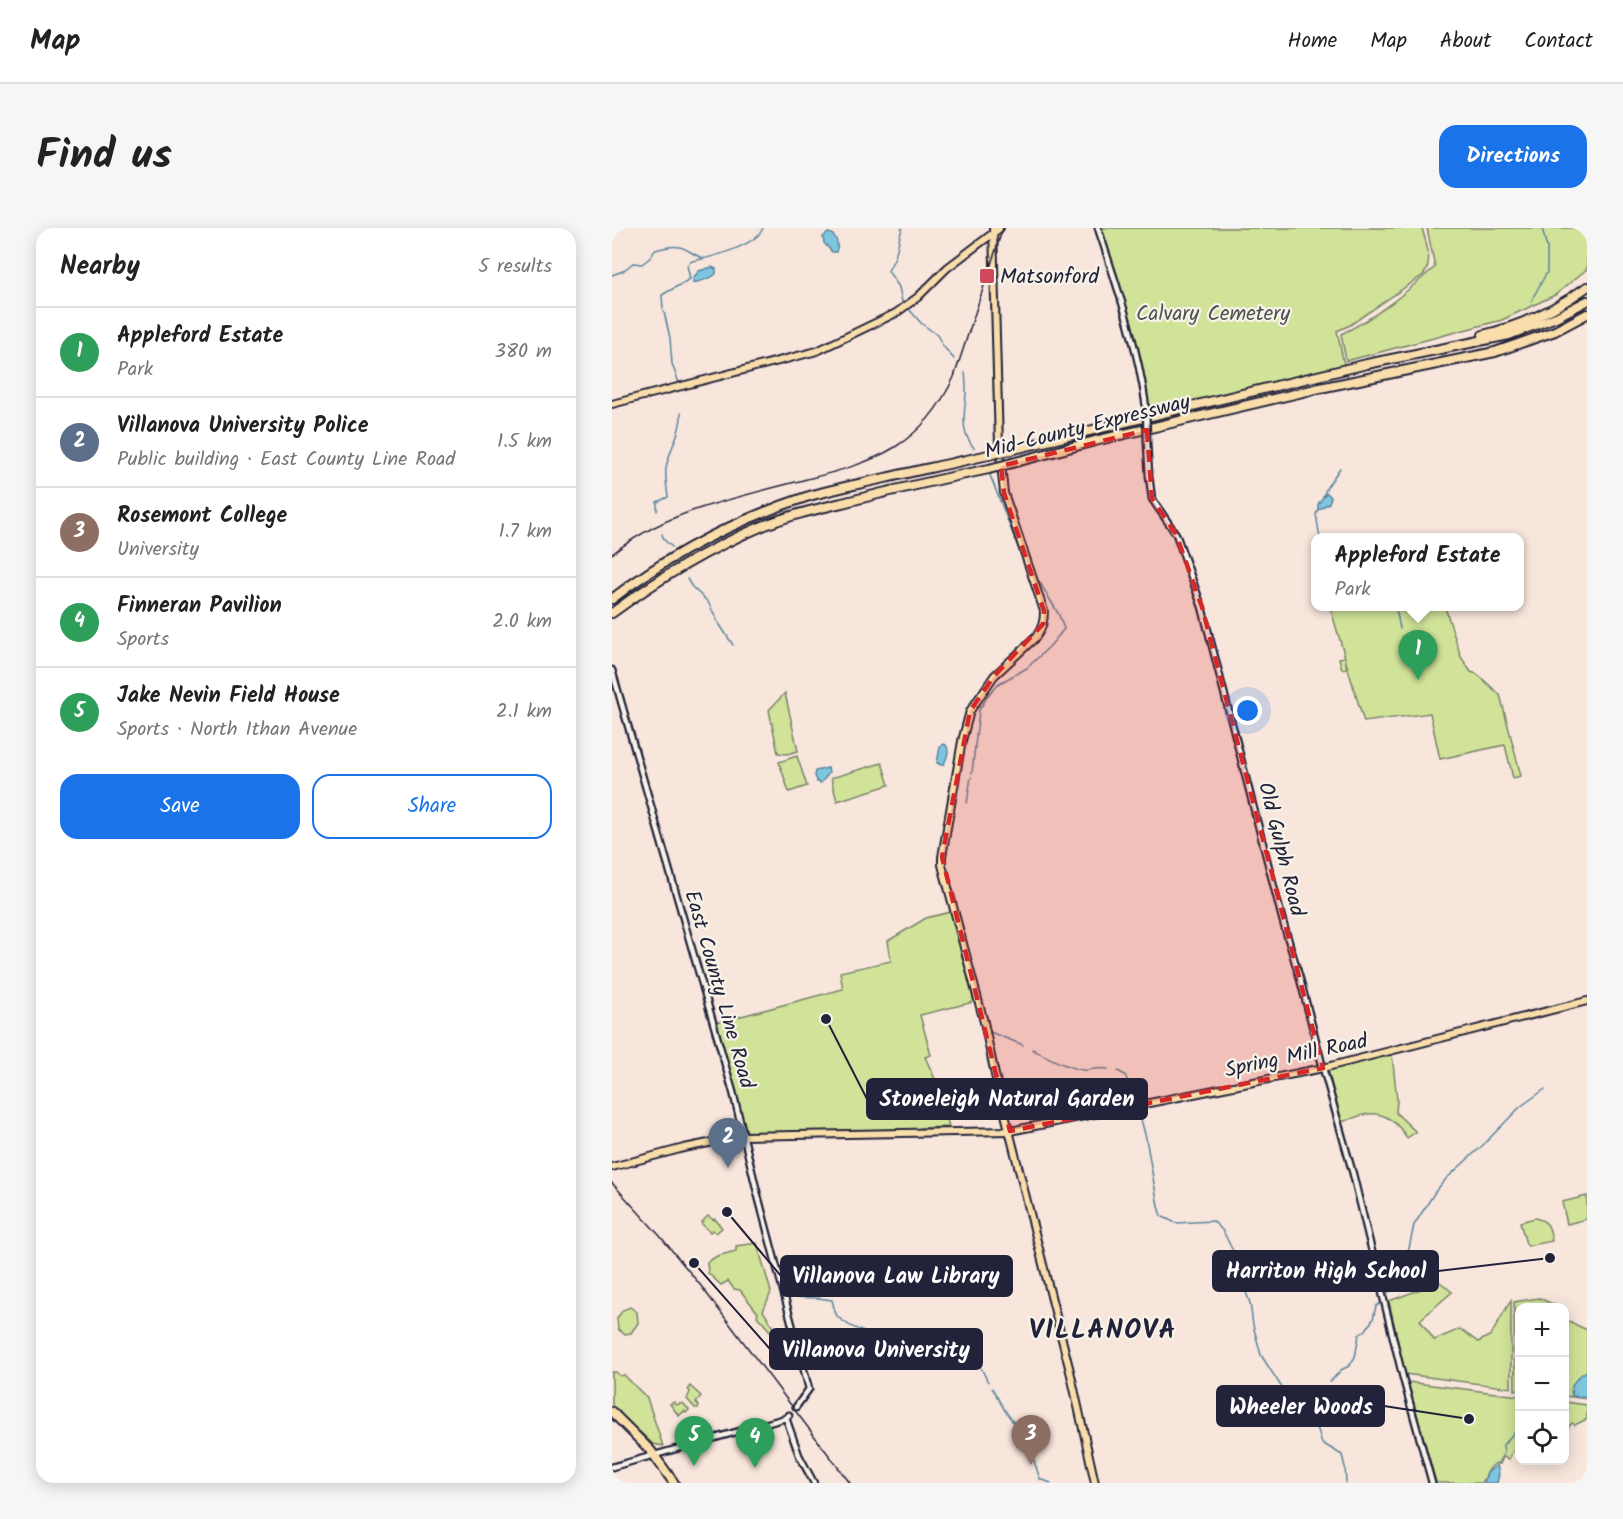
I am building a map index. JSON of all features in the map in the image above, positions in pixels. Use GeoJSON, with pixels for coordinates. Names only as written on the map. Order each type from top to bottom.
{"type":"FeatureCollection","features":[{"type":"Feature","properties":{"kind":"highway"},"geometry":{"type":"LineString","coordinates":[[1529,320],[1587,282]]}},
{"type":"Feature","properties":{"kind":"highway"},"geometry":{"type":"LineString","coordinates":[[1381,361],[1499,331],[1552,309],[1587,286]]}},
{"type":"Feature","properties":{"kind":"highway","name":"Mid-County Expressway"},"geometry":{"type":"LineString","coordinates":[[612,598],[643,576],[736,524],[778,507],[835,489],[1010,450],[1381,361],[1509,334],[1556,317],[1587,302]]}},
{"type":"Feature","properties":{"kind":"highway","name":"Mid-County Expressway"},"geometry":{"type":"LineString","coordinates":[[612,614],[662,579],[713,550],[759,528],[809,511],[1320,388],[1495,352],[1555,331],[1587,315]]}},
{"type":"Feature","properties":{"kind":"highway"},"geometry":{"type":"LineString","coordinates":[[612,1412],[654,1456],[674,1483]]}},
{"type":"Feature","properties":{"kind":"main road"},"geometry":{"type":"LineString","coordinates":[[612,404],[817,351],[896,313],[984,240],[992,230],[1000,228]]}},
{"type":"Feature","properties":{"kind":"main road"},"geometry":{"type":"LineString","coordinates":[[992,230],[999,445],[1004,493],[1044,611],[1044,618],[1041,630],[1036,637],[994,676],[970,711],[962,741],[942,865],[984,1022],[995,1075],[1082,1419],[1095,1483]]}},
{"type":"Feature","properties":{"kind":"main road","name":"Spring Mill Road"},"geometry":{"type":"LineString","coordinates":[[612,1167],[684,1148],[743,1136],[1010,1131],[1323,1068],[1587,1001]]}},
{"type":"Feature","properties":{"kind":"street","name":"Old Gulph Road"},"geometry":{"type":"LineString","coordinates":[[1098,228],[1121,298],[1136,355],[1146,407],[1152,499],[1176,534],[1202,607],[1283,922],[1353,1174],[1403,1378],[1432,1483]]}},
{"type":"Feature","properties":{"kind":"street","name":"East County Line Road"},"geometry":{"type":"LineString","coordinates":[[612,670],[733,1092],[809,1389],[796,1407]]}},
{"type":"Feature","properties":{"kind":"street"},"geometry":{"type":"LineString","coordinates":[[612,1467],[787,1417],[799,1455],[814,1483]]}},
{"type":"Feature","properties":{"kind":"highlighted area"},"geometry":{"type":"Polygon","coordinates":[[[1147,430],[1152,499],[1176,534],[1202,607],[1323,1068],[1010,1131],[942,857],[970,711],[994,676],[1043,624],[1044,611],[1004,493],[1001,466],[1147,430]]]}},
{"type":"Feature","properties":{"kind":"green space","name":"Calvary Cemetery"},"geometry":{"type":"Polygon","coordinates":[[[1098,228],[1422,228],[1429,258],[1423,275],[1350,325],[1337,331],[1345,369],[1149,417],[1136,355],[1098,228]]]}},
{"type":"Feature","properties":{"kind":"green space"},"geometry":{"type":"Polygon","coordinates":[[[1427,228],[1587,228],[1587,269],[1555,295],[1502,320],[1346,361],[1341,334],[1354,328],[1402,295],[1435,267],[1427,228]]]}},
{"type":"Feature","properties":{"kind":"green space"},"geometry":{"type":"Polygon","coordinates":[[[1331,611],[1403,611],[1405,613],[1446,611],[1461,657],[1471,672],[1477,674],[1500,695],[1521,776],[1513,778],[1505,745],[1440,759],[1430,713],[1364,722],[1345,659],[1347,668],[1342,669],[1339,658],[1345,657],[1331,611]]]}},
{"type":"Feature","properties":{"kind":"green space"},"geometry":{"type":"Polygon","coordinates":[[[785,693],[798,751],[787,754],[778,753],[769,710],[785,693]]]}},
{"type":"Feature","properties":{"kind":"green space"},"geometry":{"type":"Polygon","coordinates":[[[797,756],[807,786],[789,792],[779,762],[797,756]]]}},
{"type":"Feature","properties":{"kind":"green space"},"geometry":{"type":"Polygon","coordinates":[[[882,763],[889,785],[837,801],[831,778],[882,763]]]}},
{"type":"Feature","properties":{"kind":"green space"},"geometry":{"type":"Polygon","coordinates":[[[951,912],[974,1002],[920,1015],[931,1055],[925,1057],[936,1081],[929,1083],[928,1090],[930,1094],[935,1095],[940,1092],[949,1127],[920,1128],[920,1130],[745,1134],[715,1023],[843,989],[840,972],[891,961],[888,941],[926,918],[951,912]]]}},
{"type":"Feature","properties":{"kind":"green space"},"geometry":{"type":"Polygon","coordinates":[[[1392,1054],[1397,1100],[1396,1113],[1416,1132],[1407,1138],[1396,1124],[1381,1115],[1362,1115],[1341,1122],[1328,1070],[1392,1054]]]}},
{"type":"Feature","properties":{"kind":"green space"},"geometry":{"type":"Polygon","coordinates":[[[1587,1196],[1587,1219],[1567,1224],[1562,1202],[1587,1196]]]}},
{"type":"Feature","properties":{"kind":"green space"},"geometry":{"type":"Polygon","coordinates":[[[708,1216],[715,1219],[722,1228],[716,1233],[713,1230],[710,1232],[701,1223],[708,1216]]]}},
{"type":"Feature","properties":{"kind":"green space"},"geometry":{"type":"Polygon","coordinates":[[[1535,1218],[1548,1226],[1552,1241],[1528,1246],[1520,1222],[1535,1218]]]}},
{"type":"Feature","properties":{"kind":"green space"},"geometry":{"type":"Polygon","coordinates":[[[757,1243],[771,1292],[763,1311],[775,1329],[772,1333],[757,1316],[758,1313],[740,1290],[734,1289],[728,1281],[721,1285],[708,1273],[707,1262],[717,1256],[736,1251],[736,1246],[757,1243]]]}},
{"type":"Feature","properties":{"kind":"green space"},"geometry":{"type":"Polygon","coordinates":[[[1440,1282],[1452,1292],[1420,1320],[1434,1340],[1460,1329],[1478,1342],[1491,1335],[1511,1300],[1511,1388],[1405,1374],[1389,1301],[1440,1282]]]}},
{"type":"Feature","properties":{"kind":"green space"},"geometry":{"type":"Polygon","coordinates":[[[1539,1298],[1550,1303],[1515,1303],[1515,1390],[1514,1302],[1539,1298]]]}},
{"type":"Feature","properties":{"kind":"green space"},"geometry":{"type":"Polygon","coordinates":[[[630,1307],[637,1312],[638,1323],[631,1333],[624,1334],[618,1329],[617,1318],[623,1310],[630,1307]]]}},
{"type":"Feature","properties":{"kind":"green space"},"geometry":{"type":"Polygon","coordinates":[[[1569,1321],[1587,1330],[1587,1399],[1569,1397],[1569,1321]]]}},
{"type":"Feature","properties":{"kind":"green space"},"geometry":{"type":"Polygon","coordinates":[[[612,1372],[620,1376],[624,1375],[647,1398],[663,1446],[653,1444],[612,1406],[612,1372]]]}},
{"type":"Feature","properties":{"kind":"green space"},"geometry":{"type":"Polygon","coordinates":[[[1408,1382],[1515,1395],[1515,1448],[1509,1459],[1503,1457],[1500,1464],[1496,1463],[1490,1468],[1482,1483],[1436,1483],[1408,1382]]]}},
{"type":"Feature","properties":{"kind":"green space"},"geometry":{"type":"Polygon","coordinates":[[[690,1386],[701,1396],[696,1402],[698,1408],[695,1408],[687,1399],[690,1386]]]}},
{"type":"Feature","properties":{"kind":"green space"},"geometry":{"type":"Polygon","coordinates":[[[674,1402],[676,1405],[683,1403],[689,1410],[679,1416],[670,1404],[674,1402]]]}},
{"type":"Feature","properties":{"kind":"green space"},"geometry":{"type":"Polygon","coordinates":[[[1569,1403],[1587,1405],[1587,1419],[1575,1425],[1572,1423],[1569,1426],[1569,1403]]]}},
{"type":"Feature","properties":{"kind":"water"},"geometry":{"type":"Polygon","coordinates":[[[828,233],[832,234],[836,240],[836,252],[832,252],[824,243],[823,237],[828,233]]]}},
{"type":"Feature","properties":{"kind":"water"},"geometry":{"type":"Polygon","coordinates":[[[712,267],[716,269],[716,274],[693,283],[693,278],[699,271],[712,267]]]}},
{"type":"Feature","properties":{"kind":"water"},"geometry":{"type":"Polygon","coordinates":[[[1327,493],[1331,497],[1329,503],[1318,510],[1318,504],[1327,493]]]}},
{"type":"Feature","properties":{"kind":"water"},"geometry":{"type":"Polygon","coordinates":[[[943,744],[946,745],[948,752],[944,764],[941,765],[937,763],[940,747],[943,744]]]}},
{"type":"Feature","properties":{"kind":"water"},"geometry":{"type":"Polygon","coordinates":[[[828,768],[829,773],[821,783],[817,782],[814,776],[815,771],[828,768]]]}},
{"type":"Feature","properties":{"kind":"water"},"geometry":{"type":"Polygon","coordinates":[[[1233,1261],[1251,1265],[1254,1273],[1240,1279],[1232,1273],[1233,1261]]]}},
{"type":"Feature","properties":{"kind":"water"},"geometry":{"type":"Polygon","coordinates":[[[1404,1269],[1393,1280],[1394,1286],[1387,1294],[1382,1279],[1404,1269]]]}},
{"type":"Feature","properties":{"kind":"water"},"geometry":{"type":"Polygon","coordinates":[[[1587,1372],[1587,1397],[1572,1396],[1574,1382],[1587,1372]]]}},
{"type":"Feature","properties":{"kind":"water"},"geometry":{"type":"Polygon","coordinates":[[[1497,1465],[1499,1474],[1497,1483],[1484,1483],[1487,1473],[1497,1465]]]}},
{"type":"Feature","properties":{"kind":"waterway"},"geometry":{"type":"LineString","coordinates":[[663,309],[662,295],[690,279],[687,265],[692,261],[742,246],[759,234],[763,228]]}},
{"type":"Feature","properties":{"kind":"waterway"},"geometry":{"type":"LineString","coordinates":[[902,228],[895,257],[888,271],[899,287],[902,302]]}},
{"type":"Feature","properties":{"kind":"waterway"},"geometry":{"type":"LineString","coordinates":[[1531,301],[1547,272],[1547,248],[1542,228]]}},
{"type":"Feature","properties":{"kind":"waterway"},"geometry":{"type":"LineString","coordinates":[[612,275],[623,271],[633,263],[642,264],[651,257],[655,250],[668,247],[680,247],[703,258]]}},
{"type":"Feature","properties":{"kind":"waterway"},"geometry":{"type":"LineString","coordinates":[[908,308],[921,323],[937,335],[954,359]]}},
{"type":"Feature","properties":{"kind":"waterway"},"geometry":{"type":"LineString","coordinates":[[664,312],[670,338],[672,364],[679,383]]}},
{"type":"Feature","properties":{"kind":"waterway"},"geometry":{"type":"LineString","coordinates":[[965,373],[965,428],[966,435],[974,448]]}},
{"type":"Feature","properties":{"kind":"waterway"},"geometry":{"type":"LineString","coordinates":[[657,511],[657,502],[668,497],[666,468],[680,427],[681,413]]}},
{"type":"Feature","properties":{"kind":"waterway"},"geometry":{"type":"LineString","coordinates":[[1323,496],[1340,468]]}},
{"type":"Feature","properties":{"kind":"waterway"},"geometry":{"type":"LineString","coordinates":[[990,475],[1026,568]]}},
{"type":"Feature","properties":{"kind":"waterway"},"geometry":{"type":"LineString","coordinates":[[1318,509],[1316,514],[1319,533]]}},
{"type":"Feature","properties":{"kind":"waterway"},"geometry":{"type":"LineString","coordinates":[[662,534],[664,540],[672,547]]}},
{"type":"Feature","properties":{"kind":"waterway"},"geometry":{"type":"LineString","coordinates":[[687,579],[708,602],[733,645]]}},
{"type":"Feature","properties":{"kind":"waterway"},"geometry":{"type":"LineString","coordinates":[[972,773],[979,710],[989,694],[998,684],[1027,668],[1064,629],[1059,615],[1039,581]]}},
{"type":"Feature","properties":{"kind":"waterway"},"geometry":{"type":"LineString","coordinates":[[1396,611],[1400,629]]}},
{"type":"Feature","properties":{"kind":"waterway"},"geometry":{"type":"LineString","coordinates":[[1402,636],[1405,653]]}},
{"type":"Feature","properties":{"kind":"waterway"},"geometry":{"type":"LineString","coordinates":[[967,803],[971,777]]}},
{"type":"Feature","properties":{"kind":"waterway"},"geometry":{"type":"LineString","coordinates":[[990,1032],[1023,1045]]}},
{"type":"Feature","properties":{"kind":"waterway"},"geometry":{"type":"LineString","coordinates":[[1032,1049],[1076,1069],[1108,1069]]}},
{"type":"Feature","properties":{"kind":"waterway"},"geometry":{"type":"LineString","coordinates":[[1118,1071],[1125,1075],[1137,1103]]}},
{"type":"Feature","properties":{"kind":"waterway"},"geometry":{"type":"LineString","coordinates":[[1403,1269],[1414,1225],[1435,1192],[1520,1107],[1545,1089]]}},
{"type":"Feature","properties":{"kind":"waterway"},"geometry":{"type":"LineString","coordinates":[[1138,1108],[1161,1216],[1176,1223],[1213,1221],[1223,1231],[1237,1263]]}},
{"type":"Feature","properties":{"kind":"waterway"},"geometry":{"type":"LineString","coordinates":[[1241,1279],[1250,1303],[1261,1355],[1286,1394],[1310,1418],[1318,1430],[1322,1443],[1342,1455],[1346,1483]]}},
{"type":"Feature","properties":{"kind":"waterway"},"geometry":{"type":"LineString","coordinates":[[787,1297],[832,1300],[836,1314],[844,1322],[859,1330],[884,1338],[906,1342],[956,1341],[968,1358],[977,1358],[978,1361]]}},
{"type":"Feature","properties":{"kind":"waterway"},"geometry":{"type":"LineString","coordinates":[[1330,1382],[1341,1370],[1349,1366],[1355,1357],[1359,1335],[1366,1330],[1373,1319],[1376,1306],[1381,1303]]}},
{"type":"Feature","properties":{"kind":"waterway"},"geometry":{"type":"LineString","coordinates":[[981,1368],[988,1382]]}},
{"type":"Feature","properties":{"kind":"waterway"},"geometry":{"type":"LineString","coordinates":[[992,1388],[1023,1436]]}},
{"type":"Feature","properties":{"kind":"waterway"},"geometry":{"type":"LineString","coordinates":[[1329,1394],[1330,1388]]}},
{"type":"Feature","properties":{"kind":"waterway"},"geometry":{"type":"LineString","coordinates":[[1310,1418],[1325,1401]]}},
{"type":"Feature","properties":{"kind":"waterway"},"geometry":{"type":"LineString","coordinates":[[1497,1465],[1504,1453],[1503,1445],[1515,1432]]}},
{"type":"Feature","properties":{"kind":"waterway"},"geometry":{"type":"LineString","coordinates":[[1025,1440],[1040,1479],[1051,1483]]}},
{"type":"Feature","properties":{"kind":"tram line"},"geometry":{"type":"LineString","coordinates":[[612,554],[644,533],[677,516],[727,500],[855,466],[894,448],[912,435],[927,420],[954,377],[1003,228]]}},
{"type":"Feature","properties":{"kind":"railway"},"geometry":{"type":"LineString","coordinates":[[612,1183],[701,1286],[850,1483]]}},
{"type":"Feature","properties":{"kind":"place","name":"Matsonford"},"geometry":{"type":"Point","coordinates":[987,276]}},
{"type":"Feature","properties":{"kind":"place","name":"Appleford Estate"},"geometry":{"type":"Point","coordinates":[1418,680]}},
{"type":"Feature","properties":{"kind":"place","name":"Stoneleigh Natural Garden"},"geometry":{"type":"Point","coordinates":[826,1019]}},
{"type":"Feature","properties":{"kind":"place","name":"Villanova University Police"},"geometry":{"type":"Point","coordinates":[728,1168]}},
{"type":"Feature","properties":{"kind":"place","name":"Villanova Law Library"},"geometry":{"type":"Point","coordinates":[727,1212]}},
{"type":"Feature","properties":{"kind":"place","name":"Harriton High School"},"geometry":{"type":"Point","coordinates":[1550,1258]}},
{"type":"Feature","properties":{"kind":"place","name":"Villanova University"},"geometry":{"type":"Point","coordinates":[694,1263]}},
{"type":"Feature","properties":{"kind":"place","name":"Wheeler Woods"},"geometry":{"type":"Point","coordinates":[1469,1419]}},
{"type":"Feature","properties":{"kind":"place","name":"Rosemont College"},"geometry":{"type":"Point","coordinates":[1031,1465]}},
{"type":"Feature","properties":{"kind":"place","name":"Jake Nevin Field House"},"geometry":{"type":"Point","coordinates":[694,1466]}},
{"type":"Feature","properties":{"kind":"place","name":"Finneran Pavilion"},"geometry":{"type":"Point","coordinates":[755,1468]}},
{"type":"Feature","properties":{"kind":"district","name":"VILLANOVA"},"geometry":{"type":"Point","coordinates":[1103,1329]}}]}
